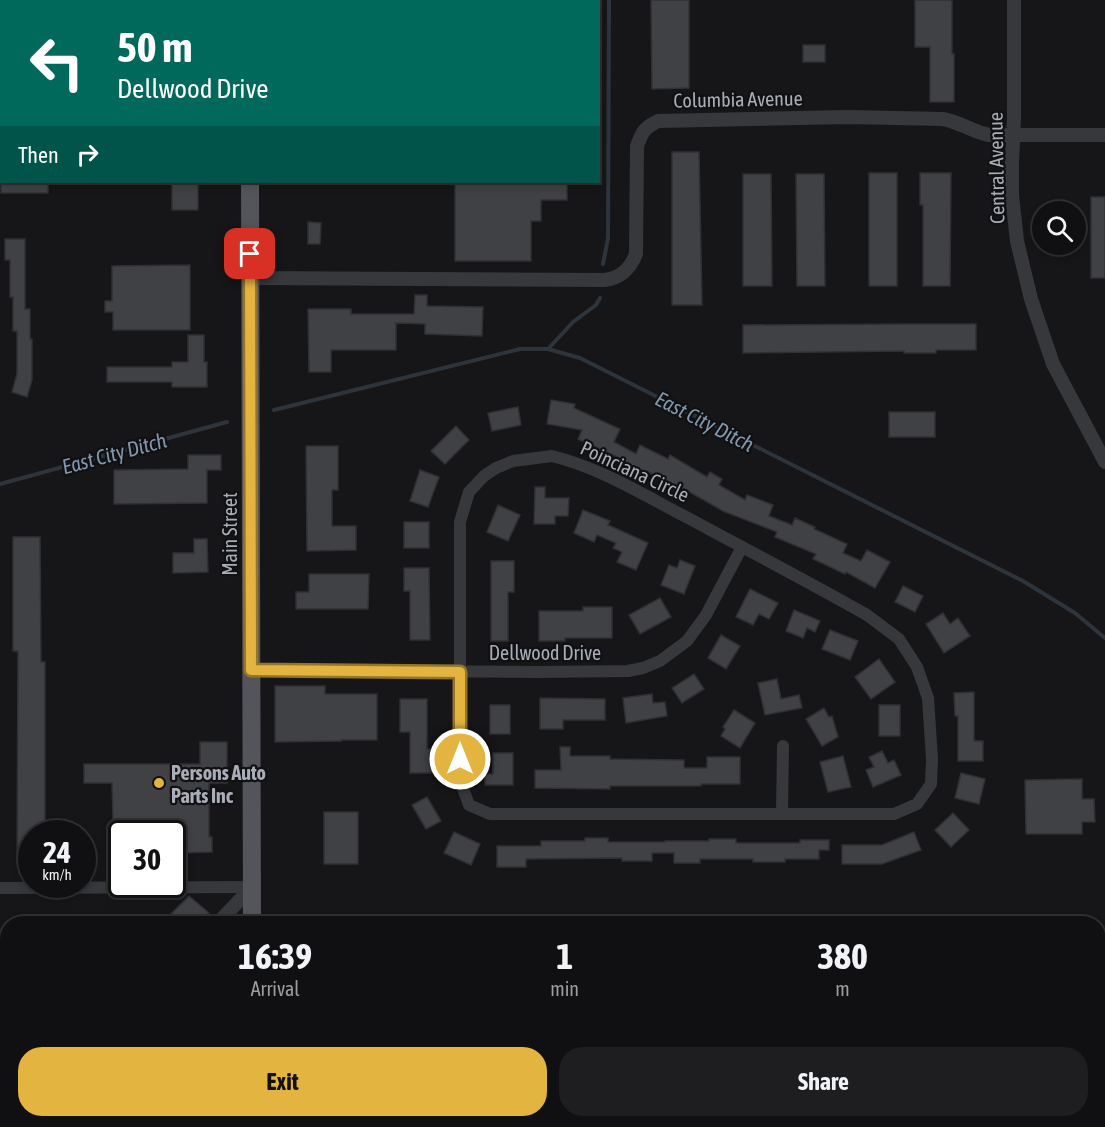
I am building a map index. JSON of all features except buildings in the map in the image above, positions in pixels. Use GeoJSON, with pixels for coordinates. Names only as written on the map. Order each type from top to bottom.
{"type":"FeatureCollection","features":[{"type":"Feature","properties":{"kind":"main road","name":"Main Street"},"geometry":{"type":"LineString","coordinates":[[250,183],[252,916]]}},
{"type":"Feature","properties":{"kind":"street","name":"Central Avenue"},"geometry":{"type":"LineString","coordinates":[[1014,0],[1012,195],[1017,241],[1031,299],[1053,364],[1105,462]]}},
{"type":"Feature","properties":{"kind":"street","name":"Columbia Avenue"},"geometry":{"type":"LineString","coordinates":[[250,278],[612,279],[629,269],[636,254],[637,147],[641,133],[658,121],[848,117],[943,119],[961,123],[989,135],[1105,135]]}},
{"type":"Feature","properties":{"kind":"street","name":"Poinciana Circle"},"geometry":{"type":"LineString","coordinates":[[552,456],[572,461],[644,495],[742,547],[867,615],[899,639],[917,667],[928,698],[932,784],[917,804],[894,814],[490,814],[469,805],[460,780],[460,522],[469,492],[484,476],[513,461],[552,456]]}},
{"type":"Feature","properties":{"kind":"street","name":"Dellwood Drive"},"geometry":{"type":"LineString","coordinates":[[251,670],[460,672],[628,671],[643,668],[660,661],[687,641],[706,615],[742,547]]}},
{"type":"Feature","properties":{"kind":"street"},"geometry":{"type":"LineString","coordinates":[[782,813],[783,746]]}},
{"type":"Feature","properties":{"kind":"street"},"geometry":{"type":"LineString","coordinates":[[0,888],[252,887]]}},
{"type":"Feature","properties":{"kind":"street"},"geometry":{"type":"LineString","coordinates":[[225,916],[252,887]]}},
{"type":"Feature","properties":{"kind":"waterway"},"geometry":{"type":"LineString","coordinates":[[603,264],[608,238],[609,0]]}},
{"type":"Feature","properties":{"kind":"waterway"},"geometry":{"type":"LineString","coordinates":[[548,349],[573,322],[596,305],[600,298]]}},
{"type":"Feature","properties":{"kind":"waterway","name":"East City Ditch"},"geometry":{"type":"LineString","coordinates":[[274,410],[520,349],[548,349],[580,358],[1023,581],[1075,613],[1105,638]]}},
{"type":"Feature","properties":{"kind":"waterway","name":"East City Ditch"},"geometry":{"type":"LineString","coordinates":[[0,484],[227,422]]}},
{"type":"Feature","properties":{"kind":"place","name":"Persons Auto Parts Inc"},"geometry":{"type":"Point","coordinates":[159,783]}},
{"type":"Feature","properties":{"kind":"route"},"geometry":{"type":"LineString","coordinates":[[250,254],[251,670],[460,672],[460,759]]}}]}
